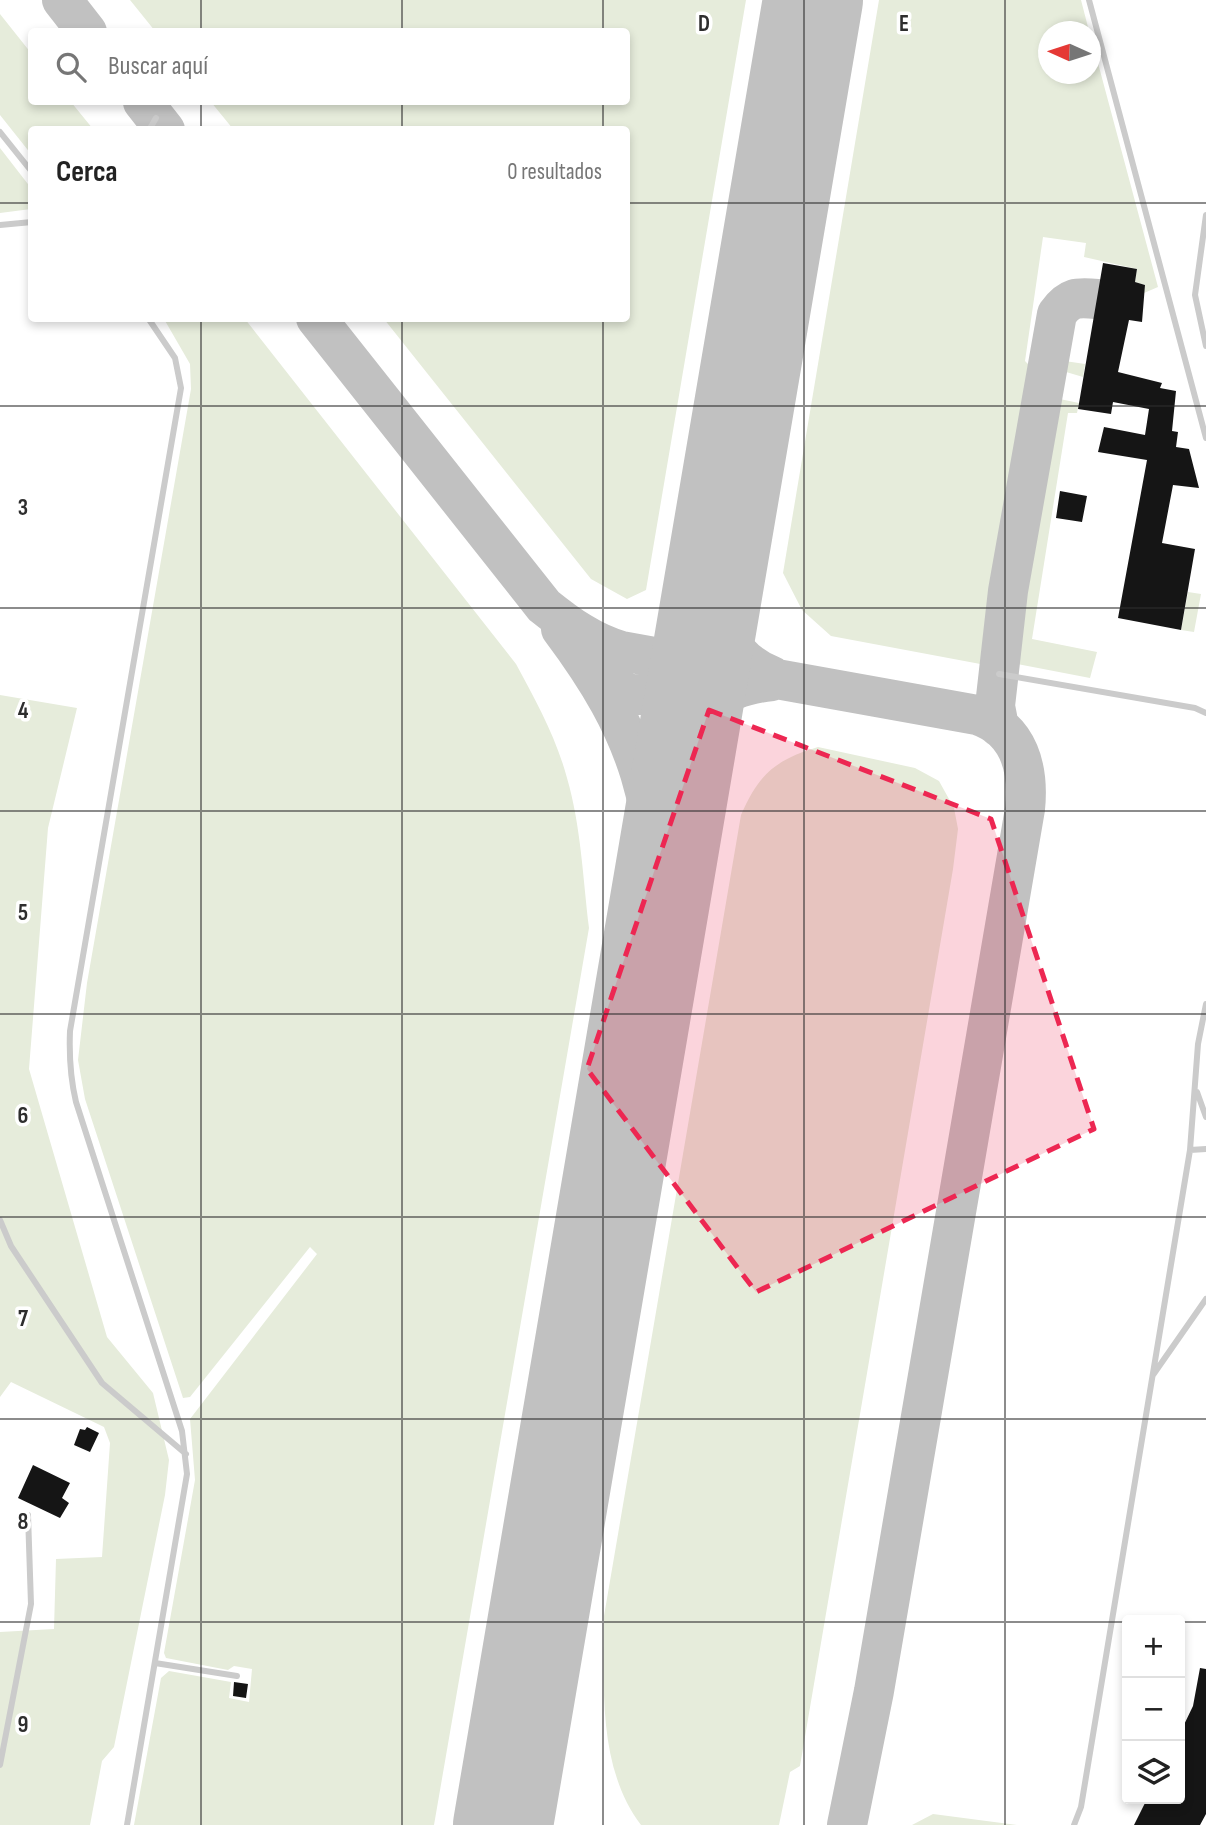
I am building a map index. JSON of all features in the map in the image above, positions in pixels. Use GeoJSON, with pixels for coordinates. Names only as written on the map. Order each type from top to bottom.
{"type":"FeatureCollection","features":[{"type":"Feature","properties":{"kind":"lane"},"geometry":{"type":"LineString","coordinates":[[1088,0],[1206,438]]}},
{"type":"Feature","properties":{"kind":"lane"},"geometry":{"type":"LineString","coordinates":[[151,126],[156,118]]}},
{"type":"Feature","properties":{"kind":"lane"},"geometry":{"type":"LineString","coordinates":[[0,132],[28,167]]}},
{"type":"Feature","properties":{"kind":"lane"},"geometry":{"type":"LineString","coordinates":[[1206,215],[1195,295],[1206,346]]}},
{"type":"Feature","properties":{"kind":"lane"},"geometry":{"type":"LineString","coordinates":[[0,225],[28,222]]}},
{"type":"Feature","properties":{"kind":"lane"},"geometry":{"type":"LineString","coordinates":[[127,1825],[187,1474],[187,1455],[69,1074],[70,1031],[181,388],[175,358],[151,322]]}},
{"type":"Feature","properties":{"kind":"lane"},"geometry":{"type":"LineString","coordinates":[[999,674],[1195,708],[1206,713]]}},
{"type":"Feature","properties":{"kind":"lane"},"geometry":{"type":"LineString","coordinates":[[1074,1825],[1081,1807],[1190,1150],[1206,1004]]}},
{"type":"Feature","properties":{"kind":"lane"},"geometry":{"type":"LineString","coordinates":[[1195,1087],[1206,1116]]}},
{"type":"Feature","properties":{"kind":"lane"},"geometry":{"type":"LineString","coordinates":[[1190,1150],[1206,1149]]}},
{"type":"Feature","properties":{"kind":"lane"},"geometry":{"type":"LineString","coordinates":[[0,1220],[11,1246],[102,1383],[187,1455]]}},
{"type":"Feature","properties":{"kind":"lane"},"geometry":{"type":"LineString","coordinates":[[1152,1377],[1206,1299]]}},
{"type":"Feature","properties":{"kind":"lane"},"geometry":{"type":"LineString","coordinates":[[0,1765],[31,1604],[28,1516]]}},
{"type":"Feature","properties":{"kind":"lane"},"geometry":{"type":"LineString","coordinates":[[155,1663],[237,1676]]}},
{"type":"Feature","properties":{"kind":"highlighted area"},"geometry":{"type":"Polygon","coordinates":[[[709,710],[991,819],[1094,1129],[756,1292],[587,1069],[709,710]]]}},
{"type":"Feature","properties":{"kind":"green space"},"geometry":{"type":"Polygon","coordinates":[[[130,0],[746,0],[646,590],[627,599],[591,579],[386,322],[630,322],[630,126],[231,126],[213,105],[630,105],[630,28],[153,28],[130,0]]]}},
{"type":"Feature","properties":{"kind":"green space"},"geometry":{"type":"Polygon","coordinates":[[[879,0],[1081,0],[1086,21],[1038,21],[1038,84],[1101,84],[1101,74],[1158,287],[1144,293],[1145,285],[1135,282],[1137,269],[1084,257],[1086,243],[1043,237],[1025,361],[1037,373],[1009,532],[991,666],[831,636],[802,610],[783,573],[879,0]]]}},
{"type":"Feature","properties":{"kind":"green space"},"geometry":{"type":"Polygon","coordinates":[[[0,14],[28,49],[28,105],[73,105],[91,126],[28,126],[28,150],[0,115],[0,14]]]}},
{"type":"Feature","properties":{"kind":"green space"},"geometry":{"type":"Polygon","coordinates":[[[0,148],[28,184],[28,209],[0,213],[0,148]]]}},
{"type":"Feature","properties":{"kind":"green space"},"geometry":{"type":"Polygon","coordinates":[[[166,322],[247,322],[516,664],[557,748],[576,815],[589,928],[434,1825],[134,1825],[161,1678],[169,1671],[231,1682],[229,1698],[249,1702],[252,1669],[234,1666],[228,1670],[166,1658],[164,1653],[195,1480],[190,1419],[317,1254],[310,1247],[190,1397],[183,1398],[85,1099],[78,1060],[87,983],[191,389],[190,364],[166,322]]]}},
{"type":"Feature","properties":{"kind":"green space"},"geometry":{"type":"Polygon","coordinates":[[[1058,360],[1085,364],[1083,377],[1056,369],[1058,360]]]}},
{"type":"Feature","properties":{"kind":"green space"},"geometry":{"type":"Polygon","coordinates":[[[1050,397],[1079,403],[1077,413],[1068,413],[1032,639],[1097,652],[1090,678],[1007,662],[1025,529],[1050,397]]]}},
{"type":"Feature","properties":{"kind":"green space"},"geometry":{"type":"Polygon","coordinates":[[[1188,592],[1201,594],[1194,632],[1181,630],[1188,592]]]}},
{"type":"Feature","properties":{"kind":"green space"},"geometry":{"type":"Polygon","coordinates":[[[0,695],[77,708],[48,828],[29,1069],[107,1337],[153,1393],[169,1460],[165,1495],[114,1747],[102,1761],[90,1825],[0,1825],[0,1632],[54,1629],[56,1559],[102,1557],[110,1443],[104,1427],[11,1382],[0,1397],[0,695]]]}},
{"type":"Feature","properties":{"kind":"green space"},"geometry":{"type":"Polygon","coordinates":[[[818,747],[915,768],[939,781],[954,808],[958,829],[953,869],[800,1766],[790,1772],[779,1825],[641,1825],[627,1802],[610,1752],[604,1697],[604,1616],[741,815],[755,789],[770,770],[790,757],[818,747]]]}},
{"type":"Feature","properties":{"kind":"green space"},"geometry":{"type":"Polygon","coordinates":[[[933,1814],[1017,1825],[912,1825],[933,1814]]]}},
{"type":"Feature","properties":{"kind":"building"},"geometry":{"type":"Polygon","coordinates":[[[1103,263],[1137,269],[1135,282],[1145,285],[1142,322],[1129,320],[1118,372],[1162,383],[1160,388],[1176,391],[1172,431],[1178,432],[1176,447],[1189,449],[1199,488],[1173,485],[1162,543],[1195,549],[1181,630],[1118,618],[1147,460],[1098,452],[1104,427],[1145,435],[1149,409],[1113,402],[1111,414],[1078,409],[1103,263]]]}},
{"type":"Feature","properties":{"kind":"building"},"geometry":{"type":"Polygon","coordinates":[[[1060,491],[1087,496],[1082,522],[1056,518],[1060,491]]]}},
{"type":"Feature","properties":{"kind":"building"},"geometry":{"type":"Polygon","coordinates":[[[87,1427],[99,1433],[90,1452],[74,1445],[80,1429],[85,1430],[87,1427]]]}},
{"type":"Feature","properties":{"kind":"building"},"geometry":{"type":"Polygon","coordinates":[[[33,1465],[70,1483],[62,1498],[69,1503],[60,1518],[18,1498],[33,1465]]]}},
{"type":"Feature","properties":{"kind":"building"},"geometry":{"type":"Polygon","coordinates":[[[1200,1668],[1206,1669],[1206,1814],[1200,1825],[1134,1825],[1144,1804],[1185,1804],[1185,1723],[1193,1706],[1200,1668]]]}},
{"type":"Feature","properties":{"kind":"building"},"geometry":{"type":"Polygon","coordinates":[[[234,1682],[248,1684],[246,1698],[233,1696],[234,1682]]]}},
{"type":"Feature","properties":{"kind":"taxiway"},"geometry":{"type":"LineString","coordinates":[[62,0],[84,28]]}},
{"type":"Feature","properties":{"kind":"taxiway"},"geometry":{"type":"LineString","coordinates":[[145,105],[162,126]]}},
{"type":"Feature","properties":{"kind":"taxiway"},"geometry":{"type":"LineString","coordinates":[[999,727],[995,706],[1008,591],[1057,314],[1074,299],[1097,299]]}},
{"type":"Feature","properties":{"kind":"taxiway"},"geometry":{"type":"LineString","coordinates":[[319,322],[544,606],[581,633],[621,651],[977,715],[992,721],[1003,730],[1019,753],[1025,780],[1025,809],[874,1691],[847,1825]]}},
{"type":"Feature","properties":{"kind":"taxiway"},"geometry":{"type":"LineString","coordinates":[[714,582],[717,611],[728,638],[746,661],[772,676]]}},
{"type":"Feature","properties":{"kind":"taxiway"},"geometry":{"type":"LineString","coordinates":[[561,629],[610,703],[640,774],[649,811],[654,850],[654,938]]}},
{"type":"Feature","properties":{"kind":"taxiway"},"geometry":{"type":"LineString","coordinates":[[597,677],[629,693],[644,695],[658,692],[683,677],[703,648]]}},
{"type":"Feature","properties":{"kind":"taxiway"},"geometry":{"type":"LineString","coordinates":[[684,761],[695,728],[712,704],[736,689],[772,681]]}},
{"type":"Feature","properties":{"kind":"taxiway"},"geometry":{"type":"LineString","coordinates":[[510,1788],[517,1825]]}},
{"type":"Feature","properties":{"kind":"runway"},"geometry":{"type":"LineString","coordinates":[[503,1825],[813,0]]}}]}
